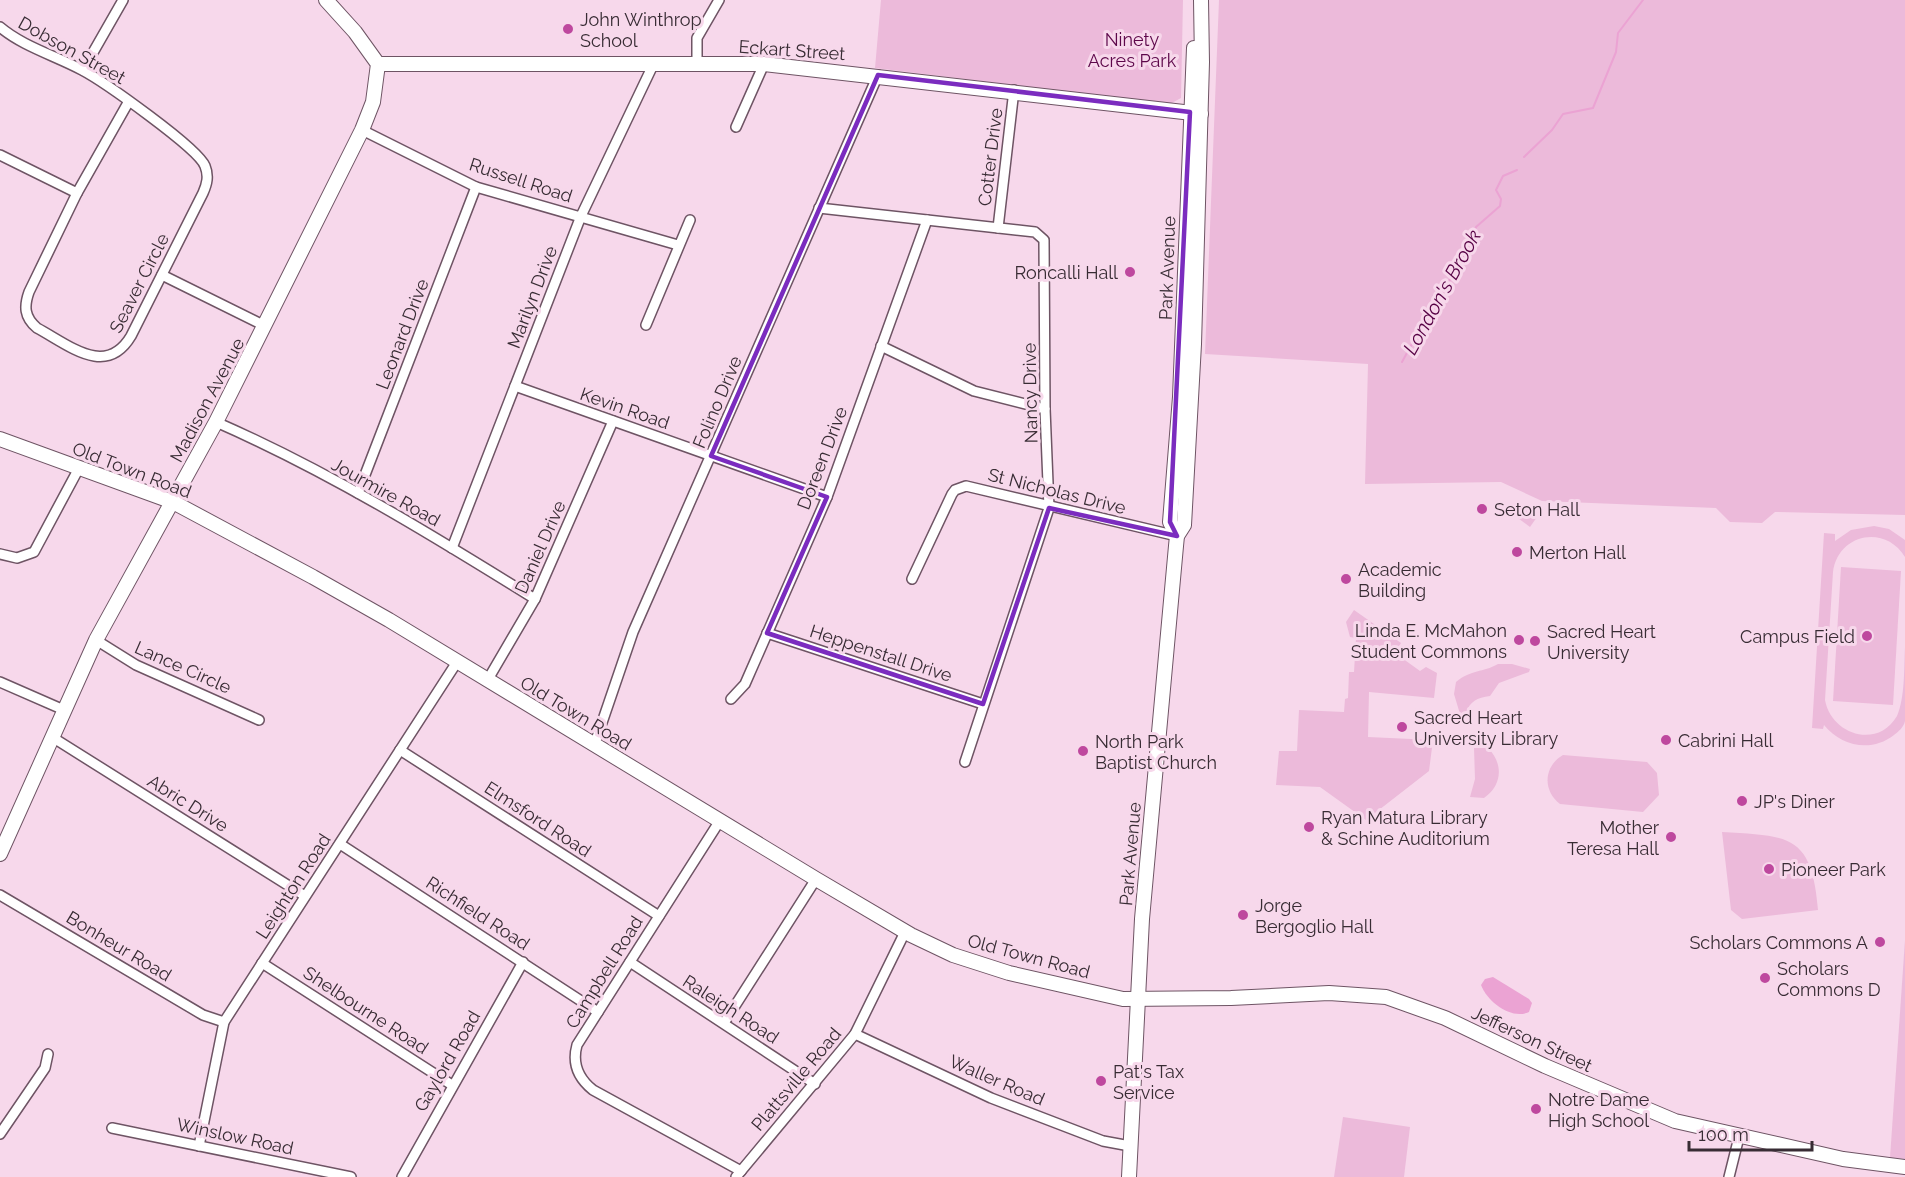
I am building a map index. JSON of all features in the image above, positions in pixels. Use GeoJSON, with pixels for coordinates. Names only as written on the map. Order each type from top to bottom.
{"type":"FeatureCollection","features":[{"type":"Feature","properties":{"kind":"main road"},"geometry":{"type":"LineString","coordinates":[[326,0],[355,32],[378,64]]}},
{"type":"Feature","properties":{"kind":"main road","name":"Park Avenue"},"geometry":{"type":"LineString","coordinates":[[1129,1177],[1146,862],[1178,536],[1184,525],[1199,0]]}},
{"type":"Feature","properties":{"kind":"main road","name":"Eckart Street"},"geometry":{"type":"LineString","coordinates":[[378,64],[764,64],[1014,90],[1195,113]]}},
{"type":"Feature","properties":{"kind":"main road","name":"Madison Avenue"},"geometry":{"type":"LineString","coordinates":[[0,854],[96,640],[216,422],[362,130],[373,102],[378,64]]}},
{"type":"Feature","properties":{"kind":"main road","name":"Old Town Road"},"geometry":{"type":"LineString","coordinates":[[0,439],[173,502],[332,588],[905,932],[984,966],[1123,999],[1137,999]]}},
{"type":"Feature","properties":{"kind":"main road","name":"Jefferson Street"},"geometry":{"type":"LineString","coordinates":[[1137,999],[1329,993],[1386,997],[1445,1018],[1651,1112],[1739,1137],[1843,1160],[1905,1167]]}},
{"type":"Feature","properties":{"kind":"street"},"geometry":{"type":"LineString","coordinates":[[83,70],[123,0]]}},
{"type":"Feature","properties":{"kind":"street"},"geometry":{"type":"LineString","coordinates":[[697,63],[697,38],[719,0]]}},
{"type":"Feature","properties":{"kind":"street","name":"Dobson Street"},"geometry":{"type":"LineString","coordinates":[[0,27],[83,70],[129,101]]}},
{"type":"Feature","properties":{"kind":"street","name":"Marilyn Drive"},"geometry":{"type":"LineString","coordinates":[[452,548],[581,216],[654,63]]}},
{"type":"Feature","properties":{"kind":"street"},"geometry":{"type":"LineString","coordinates":[[736,127],[764,64]]}},
{"type":"Feature","properties":{"kind":"street","name":"Folino Drive"},"geometry":{"type":"LineString","coordinates":[[594,746],[633,632],[878,75]]}},
{"type":"Feature","properties":{"kind":"street","name":"Cotter Drive"},"geometry":{"type":"LineString","coordinates":[[998,228],[1014,90]]}},
{"type":"Feature","properties":{"kind":"street","name":"Seaver Circle"},"geometry":{"type":"LineString","coordinates":[[129,101],[194,152],[205,166],[208,176],[203,193],[125,345],[111,357],[92,356],[30,322],[24,308],[76,193],[129,101]]}},
{"type":"Feature","properties":{"kind":"street","name":"Russell Road"},"geometry":{"type":"LineString","coordinates":[[362,130],[476,187],[678,245]]}},
{"type":"Feature","properties":{"kind":"street"},"geometry":{"type":"LineString","coordinates":[[0,155],[76,193]]}},
{"type":"Feature","properties":{"kind":"street","name":"Leonard Drive"},"geometry":{"type":"LineString","coordinates":[[358,493],[476,187]]}},
{"type":"Feature","properties":{"kind":"street","name":"Nancy Drive"},"geometry":{"type":"LineString","coordinates":[[819,208],[1035,232],[1044,240],[1045,410],[1049,508],[965,762]]}},
{"type":"Feature","properties":{"kind":"street"},"geometry":{"type":"LineString","coordinates":[[645,325],[690,220]]}},
{"type":"Feature","properties":{"kind":"street","name":"Doreen Drive"},"geometry":{"type":"LineString","coordinates":[[731,699],[745,684],[827,497],[927,220]]}},
{"type":"Feature","properties":{"kind":"street"},"geometry":{"type":"LineString","coordinates":[[162,275],[265,326]]}},
{"type":"Feature","properties":{"kind":"street"},"geometry":{"type":"LineString","coordinates":[[882,346],[974,392],[1045,410]]}},
{"type":"Feature","properties":{"kind":"street","name":"Kevin Road"},"geometry":{"type":"LineString","coordinates":[[515,386],[827,497]]}},
{"type":"Feature","properties":{"kind":"street","name":"Daniel Drive"},"geometry":{"type":"LineString","coordinates":[[488,681],[535,599],[613,421]]}},
{"type":"Feature","properties":{"kind":"street","name":"Jourmire Road"},"geometry":{"type":"LineString","coordinates":[[216,422],[265,444],[358,493],[535,599]]}},
{"type":"Feature","properties":{"kind":"street"},"geometry":{"type":"LineString","coordinates":[[0,554],[17,558],[34,552],[79,468]]}},
{"type":"Feature","properties":{"kind":"street","name":"St Nicholas Drive"},"geometry":{"type":"LineString","coordinates":[[912,579],[956,490],[971,487],[1049,508],[1178,536]]}},
{"type":"Feature","properties":{"kind":"street","name":"Heppenstall Drive"},"geometry":{"type":"LineString","coordinates":[[767,633],[983,704]]}},
{"type":"Feature","properties":{"kind":"street","name":"Lance Circle"},"geometry":{"type":"LineString","coordinates":[[96,640],[136,665],[259,720]]}},
{"type":"Feature","properties":{"kind":"street","name":"Leighton Road"},"geometry":{"type":"LineString","coordinates":[[199,1146],[224,1022],[457,662]]}},
{"type":"Feature","properties":{"kind":"street"},"geometry":{"type":"LineString","coordinates":[[0,682],[64,710]]}},
{"type":"Feature","properties":{"kind":"street","name":"Abric Drive"},"geometry":{"type":"LineString","coordinates":[[52,737],[305,896]]}},
{"type":"Feature","properties":{"kind":"street","name":"Elmsford Road"},"geometry":{"type":"LineString","coordinates":[[400,750],[659,916]]}},
{"type":"Feature","properties":{"kind":"street","name":"Campbell Road"},"geometry":{"type":"LineString","coordinates":[[719,822],[575,1051],[577,1071],[586,1084],[739,1174]]}},
{"type":"Feature","properties":{"kind":"street","name":"Richfield Road"},"geometry":{"type":"LineString","coordinates":[[340,844],[598,1012]]}},
{"type":"Feature","properties":{"kind":"street"},"geometry":{"type":"LineString","coordinates":[[723,1023],[816,879]]}},
{"type":"Feature","properties":{"kind":"street","name":"Bonheur Road"},"geometry":{"type":"LineString","coordinates":[[0,895],[203,1015],[224,1022]]}},
{"type":"Feature","properties":{"kind":"street","name":"Plattsville Road"},"geometry":{"type":"LineString","coordinates":[[739,1174],[855,1034],[905,932]]}},
{"type":"Feature","properties":{"kind":"street","name":"Gaylord Road"},"geometry":{"type":"LineString","coordinates":[[402,1177],[523,962]]}},
{"type":"Feature","properties":{"kind":"street","name":"Raleigh Road"},"geometry":{"type":"LineString","coordinates":[[630,962],[815,1084]]}},
{"type":"Feature","properties":{"kind":"street","name":"Shelbourne Road"},"geometry":{"type":"LineString","coordinates":[[262,963],[452,1085]]}},
{"type":"Feature","properties":{"kind":"street","name":"Waller Road"},"geometry":{"type":"LineString","coordinates":[[855,1034],[991,1098],[1103,1141],[1130,1146]]}},
{"type":"Feature","properties":{"kind":"street"},"geometry":{"type":"LineString","coordinates":[[0,1131],[45,1068],[48,1054]]}},
{"type":"Feature","properties":{"kind":"street","name":"Winslow Road"},"geometry":{"type":"LineString","coordinates":[[112,1128],[351,1177]]}},
{"type":"Feature","properties":{"kind":"street"},"geometry":{"type":"LineString","coordinates":[[1729,1177],[1739,1137]]}},
{"type":"Feature","properties":{"kind":"highlighted area"},"geometry":{"type":"Polygon","coordinates":[[[878,75],[1190,112],[1170,522],[1177,536],[1049,508],[983,704],[767,633],[827,497],[711,456],[878,75]]]}},
{"type":"Feature","properties":{"kind":"green space","name":"Ninety Acres Park"},"geometry":{"type":"Polygon","coordinates":[[[881,0],[1183,0],[1181,98],[1170,104],[875,68],[881,0]]]}},
{"type":"Feature","properties":{"kind":"green space"},"geometry":{"type":"Polygon","coordinates":[[[1219,0],[1905,0],[1905,515],[1775,512],[1762,523],[1730,522],[1716,508],[1542,501],[1501,482],[1365,484],[1368,364],[1205,354],[1219,0]]]}},
{"type":"Feature","properties":{"kind":"green space"},"geometry":{"type":"Polygon","coordinates":[[[1522,505],[1537,517],[1530,527],[1515,516],[1522,505]]]}},
{"type":"Feature","properties":{"kind":"green space"},"geometry":{"type":"Polygon","coordinates":[[[1874,526],[1889,529],[1905,540],[1905,557],[1886,540],[1875,537],[1853,542],[1837,559],[1833,572],[1825,700],[1829,712],[1845,729],[1856,734],[1878,733],[1888,726],[1900,709],[1904,683],[1905,647],[1905,721],[1897,732],[1885,741],[1857,745],[1839,738],[1824,725],[1823,729],[1812,728],[1824,533],[1835,534],[1835,541],[1851,530],[1874,526]]]}},
{"type":"Feature","properties":{"kind":"green space","name":"Campus Field"},"geometry":{"type":"Polygon","coordinates":[[[1841,567],[1901,571],[1893,705],[1833,701],[1841,567]]]}},
{"type":"Feature","properties":{"kind":"green space"},"geometry":{"type":"Polygon","coordinates":[[[1354,610],[1401,643],[1395,653],[1420,671],[1426,667],[1437,673],[1434,698],[1369,692],[1368,737],[1433,740],[1429,771],[1366,820],[1320,787],[1276,785],[1279,751],[1297,751],[1299,710],[1344,712],[1345,699],[1348,698],[1349,672],[1354,672],[1356,638],[1350,637],[1346,622],[1354,610]]]}},
{"type":"Feature","properties":{"kind":"green space"},"geometry":{"type":"Polygon","coordinates":[[[1498,664],[1512,664],[1530,669],[1529,672],[1499,683],[1490,696],[1475,701],[1466,713],[1460,714],[1454,694],[1456,682],[1467,675],[1498,664]]]}},
{"type":"Feature","properties":{"kind":"green space"},"geometry":{"type":"Polygon","coordinates":[[[1474,748],[1488,748],[1499,768],[1494,787],[1484,798],[1470,797],[1475,779],[1474,748]]]}},
{"type":"Feature","properties":{"kind":"green space"},"geometry":{"type":"Polygon","coordinates":[[[1563,755],[1647,762],[1657,773],[1659,795],[1643,812],[1560,804],[1550,792],[1548,778],[1552,765],[1563,755]]]}},
{"type":"Feature","properties":{"kind":"green space","name":"Pioneer Park"},"geometry":{"type":"Polygon","coordinates":[[[1722,832],[1764,835],[1780,838],[1793,844],[1803,853],[1810,866],[1818,910],[1742,919],[1731,910],[1722,832]]]}},
{"type":"Feature","properties":{"kind":"green space"},"geometry":{"type":"Polygon","coordinates":[[[1905,940],[1905,1159],[1890,1158],[1905,940]]]}},
{"type":"Feature","properties":{"kind":"green space"},"geometry":{"type":"Polygon","coordinates":[[[1343,1117],[1410,1127],[1404,1177],[1334,1177],[1343,1117]]]}},
{"type":"Feature","properties":{"kind":"shaded area"},"geometry":{"type":"Polygon","coordinates":[[[1493,977],[1529,999],[1532,1003],[1529,1012],[1515,1014],[1495,1004],[1481,985],[1485,979],[1493,977]]]}},
{"type":"Feature","properties":{"kind":"waterway","name":"London's Brook"},"geometry":{"type":"LineString","coordinates":[[1524,157],[1552,130],[1563,114],[1593,108],[1616,52],[1618,33],[1643,0]]}},
{"type":"Feature","properties":{"kind":"waterway","name":"London's Brook"},"geometry":{"type":"LineString","coordinates":[[1402,362],[1425,320],[1427,310],[1434,304],[1436,293],[1457,273],[1476,227],[1500,206],[1501,199],[1496,190],[1503,176],[1517,170]]}},
{"type":"Feature","properties":{"kind":"place","name":"John Winthrop School"},"geometry":{"type":"Point","coordinates":[568,29]}},
{"type":"Feature","properties":{"kind":"place","name":"Roncalli Hall"},"geometry":{"type":"Point","coordinates":[1130,272]}},
{"type":"Feature","properties":{"kind":"place","name":"Seton Hall"},"geometry":{"type":"Point","coordinates":[1482,509]}},
{"type":"Feature","properties":{"kind":"place","name":"Merton Hall"},"geometry":{"type":"Point","coordinates":[1517,552]}},
{"type":"Feature","properties":{"kind":"place","name":"Academic Building"},"geometry":{"type":"Point","coordinates":[1346,579]}},
{"type":"Feature","properties":{"kind":"place","name":"Campus Field"},"geometry":{"type":"Point","coordinates":[1867,636]}},
{"type":"Feature","properties":{"kind":"place","name":"Linda E. McMahon Student Commons"},"geometry":{"type":"Point","coordinates":[1519,640]}},
{"type":"Feature","properties":{"kind":"place","name":"Sacred Heart University"},"geometry":{"type":"Point","coordinates":[1535,641]}},
{"type":"Feature","properties":{"kind":"place","name":"Sacred Heart University Library"},"geometry":{"type":"Point","coordinates":[1402,727]}},
{"type":"Feature","properties":{"kind":"place","name":"Cabrini Hall"},"geometry":{"type":"Point","coordinates":[1666,740]}},
{"type":"Feature","properties":{"kind":"place","name":"North Park Baptist Church"},"geometry":{"type":"Point","coordinates":[1083,751]}},
{"type":"Feature","properties":{"kind":"place","name":"JP's Diner"},"geometry":{"type":"Point","coordinates":[1742,801]}},
{"type":"Feature","properties":{"kind":"place","name":"Ryan Matura Library & Schine Auditorium"},"geometry":{"type":"Point","coordinates":[1309,827]}},
{"type":"Feature","properties":{"kind":"place","name":"Mother Teresa Hall"},"geometry":{"type":"Point","coordinates":[1671,837]}},
{"type":"Feature","properties":{"kind":"place","name":"Pioneer Park"},"geometry":{"type":"Point","coordinates":[1769,869]}},
{"type":"Feature","properties":{"kind":"place","name":"Jorge Bergoglio Hall"},"geometry":{"type":"Point","coordinates":[1243,915]}},
{"type":"Feature","properties":{"kind":"place","name":"Scholars Commons A"},"geometry":{"type":"Point","coordinates":[1880,942]}},
{"type":"Feature","properties":{"kind":"place","name":"Scholars Commons D"},"geometry":{"type":"Point","coordinates":[1765,978]}},
{"type":"Feature","properties":{"kind":"place","name":"Pat's Tax Service"},"geometry":{"type":"Point","coordinates":[1101,1081]}},
{"type":"Feature","properties":{"kind":"place","name":"Notre Dame High School"},"geometry":{"type":"Point","coordinates":[1536,1109]}}]}
